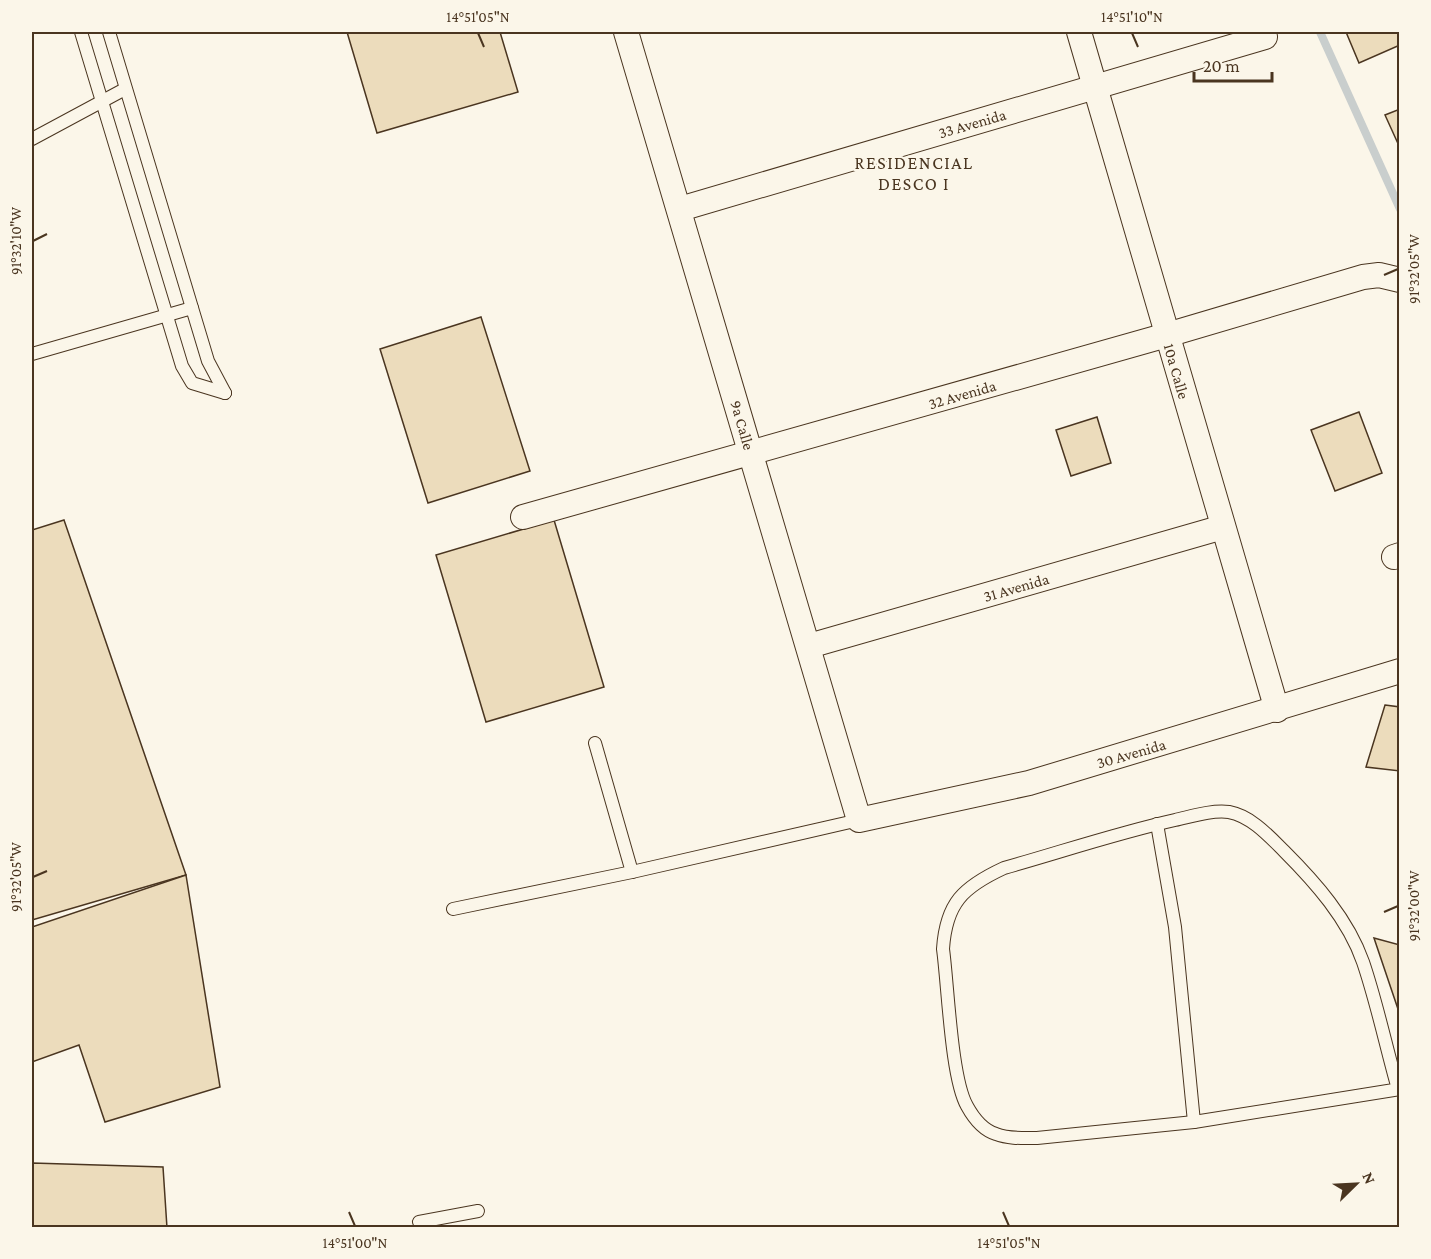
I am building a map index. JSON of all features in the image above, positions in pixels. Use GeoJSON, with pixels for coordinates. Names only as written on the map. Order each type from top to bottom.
{"type":"FeatureCollection","features":[{"type":"Feature","properties":{"kind":"street","name":"9a Calle"},"geometry":{"type":"LineString","coordinates":[[626,32],[859,820]]}},
{"type":"Feature","properties":{"kind":"street","name":"10a Calle"},"geometry":{"type":"LineString","coordinates":[[1079,32],[1277,710]]}},
{"type":"Feature","properties":{"kind":"street","name":"33 Avenida"},"geometry":{"type":"LineString","coordinates":[[680,209],[1265,37]]}},
{"type":"Feature","properties":{"kind":"street","name":"32 Avenida"},"geometry":{"type":"LineString","coordinates":[[524,517],[752,454],[1363,277],[1379,275],[1400,280]]}},
{"type":"Feature","properties":{"kind":"street","name":"31 Avenida"},"geometry":{"type":"LineString","coordinates":[[808,646],[1223,527]]}},
{"type":"Feature","properties":{"kind":"street","name":"30 Avenida"},"geometry":{"type":"LineString","coordinates":[[859,820],[1029,783],[1400,671]]}},
{"type":"Feature","properties":{"kind":"lane"},"geometry":{"type":"LineString","coordinates":[[81,32],[165,316],[186,376],[201,388],[225,393],[208,361],[124,89],[109,32]]}},
{"type":"Feature","properties":{"kind":"lane"},"geometry":{"type":"LineString","coordinates":[[32,139],[124,89]]}},
{"type":"Feature","properties":{"kind":"lane"},"geometry":{"type":"LineString","coordinates":[[32,354],[192,308]]}},
{"type":"Feature","properties":{"kind":"lane"},"geometry":{"type":"LineString","coordinates":[[595,743],[632,872]]}},
{"type":"Feature","properties":{"kind":"lane"},"geometry":{"type":"LineString","coordinates":[[1213,812],[1231,813],[1251,821],[1269,836],[1306,874],[1331,905],[1362,960],[1399,1089],[1194,1122],[1014,1138],[995,1134],[979,1123],[966,1104],[957,1071],[943,949],[945,930],[951,910],[963,892],[980,879],[1004,868],[1157,824],[1213,812]]}},
{"type":"Feature","properties":{"kind":"lane"},"geometry":{"type":"LineString","coordinates":[[453,909],[632,872],[859,820]]}},
{"type":"Feature","properties":{"kind":"lane"},"geometry":{"type":"LineString","coordinates":[[1157,824],[1175,927],[1194,1122]]}},
{"type":"Feature","properties":{"kind":"lane"},"geometry":{"type":"LineString","coordinates":[[419,1222],[436,1223],[478,1211]]}},
{"type":"Feature","properties":{"kind":"building"},"geometry":{"type":"Polygon","coordinates":[[[347,32],[500,32],[518,92],[377,133],[347,32]]]}},
{"type":"Feature","properties":{"kind":"building"},"geometry":{"type":"Polygon","coordinates":[[[1346,32],[1400,32],[1400,45],[1359,63],[1346,32]]]}},
{"type":"Feature","properties":{"kind":"building"},"geometry":{"type":"Polygon","coordinates":[[[1400,109],[1400,148],[1385,115],[1400,109]]]}},
{"type":"Feature","properties":{"kind":"building"},"geometry":{"type":"Polygon","coordinates":[[[481,317],[530,471],[428,503],[380,349],[481,317]]]}},
{"type":"Feature","properties":{"kind":"building"},"geometry":{"type":"Polygon","coordinates":[[[1359,412],[1382,473],[1335,491],[1311,430],[1359,412]]]}},
{"type":"Feature","properties":{"kind":"building"},"geometry":{"type":"Polygon","coordinates":[[[1097,417],[1111,463],[1071,476],[1056,430],[1097,417]]]}},
{"type":"Feature","properties":{"kind":"building"},"geometry":{"type":"Polygon","coordinates":[[[64,520],[186,875],[32,920],[32,530],[64,520]]]}},
{"type":"Feature","properties":{"kind":"building"},"geometry":{"type":"Polygon","coordinates":[[[554,520],[604,687],[486,722],[436,555],[554,520]]]}},
{"type":"Feature","properties":{"kind":"building"},"geometry":{"type":"Polygon","coordinates":[[[1385,705],[1400,707],[1400,771],[1366,767],[1385,705]]]}},
{"type":"Feature","properties":{"kind":"building"},"geometry":{"type":"Polygon","coordinates":[[[186,875],[220,1087],[105,1122],[79,1045],[32,1062],[32,927],[186,875]]]}},
{"type":"Feature","properties":{"kind":"building"},"geometry":{"type":"Polygon","coordinates":[[[1374,938],[1400,945],[1400,1015],[1374,938]]]}},
{"type":"Feature","properties":{"kind":"building"},"geometry":{"type":"Polygon","coordinates":[[[32,1163],[163,1167],[167,1228],[32,1228],[32,1163]]]}},
{"type":"Feature","properties":{"kind":"waterway"},"geometry":{"type":"LineString","coordinates":[[1320,32],[1400,209]]}},
{"type":"Feature","properties":{"kind":"district","name":"RESIDENCIAL DESCO I"},"geometry":{"type":"Point","coordinates":[914,174]}}]}
